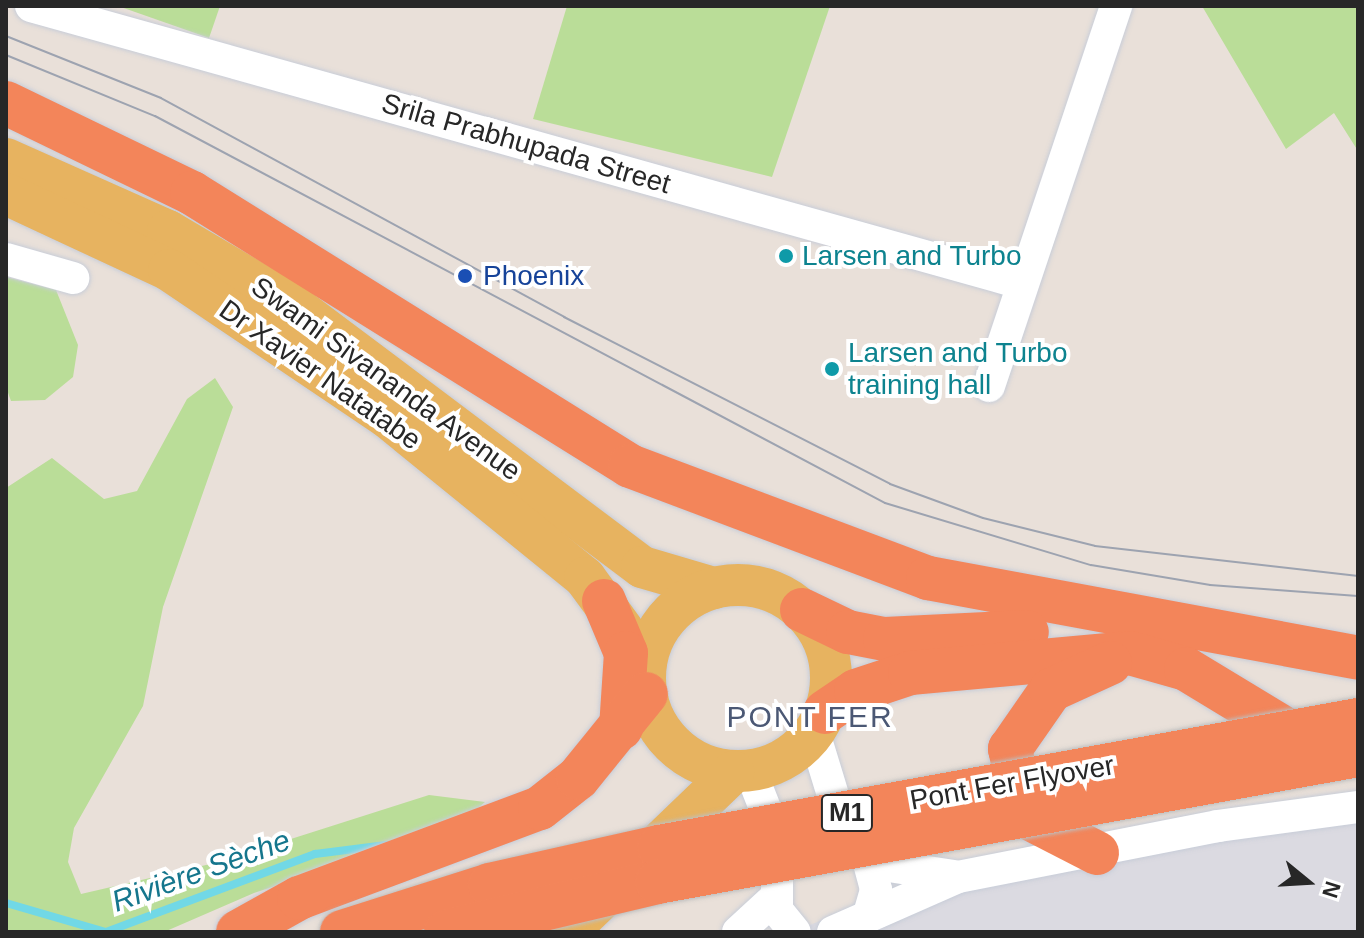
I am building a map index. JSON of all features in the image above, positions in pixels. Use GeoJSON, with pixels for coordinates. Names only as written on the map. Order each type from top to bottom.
{"type":"FeatureCollection","features":[{"type":"Feature","properties":{"kind":"highway"},"geometry":{"type":"LineString","coordinates":[[6,103],[192,193],[521,401],[630,466],[928,578],[1358,658]]}},
{"type":"Feature","properties":{"kind":"highway"},"geometry":{"type":"LineString","coordinates":[[238,932],[299,898],[540,808],[638,695],[626,653],[604,601]]}},
{"type":"Feature","properties":{"kind":"highway"},"geometry":{"type":"LineString","coordinates":[[802,610],[848,632],[885,639],[1064,628],[1253,638]]}},
{"type":"Feature","properties":{"kind":"highway"},"geometry":{"type":"LineString","coordinates":[[1097,853],[1025,816],[1010,749],[1051,690],[1130,653]]}},
{"type":"Feature","properties":{"kind":"highway"},"geometry":{"type":"LineString","coordinates":[[819,723],[856,691],[910,673],[1130,653],[1186,669],[1302,741],[1358,757]]}},
{"type":"Feature","properties":{"kind":"highway","name":"Pont Fer Flyover"},"geometry":{"type":"LineString","coordinates":[[342,932],[490,885],[659,847],[1358,720]]}},
{"type":"Feature","properties":{"kind":"highway","name":"Pont Fer Flyover"},"geometry":{"type":"LineString","coordinates":[[446,932],[657,882],[1358,757]]}},
{"type":"Feature","properties":{"kind":"main road","name":"Swami Sivananda Avenue"},"geometry":{"type":"LineString","coordinates":[[6,159],[168,231],[293,305],[642,567],[714,588]]}},
{"type":"Feature","properties":{"kind":"main road","name":"Dr Xavier Natatabe"},"geometry":{"type":"LineString","coordinates":[[6,194],[97,232],[169,270],[387,417],[604,601],[638,695]]}},
{"type":"Feature","properties":{"kind":"main road"},"geometry":{"type":"LineString","coordinates":[[6,204],[97,232]]}},
{"type":"Feature","properties":{"kind":"main road"},"geometry":{"type":"LineString","coordinates":[[567,932],[741,771],[792,755],[819,723],[832,676],[827,646],[802,610],[762,586],[714,588],[675,608],[638,695],[675,748],[741,771]]}},
{"type":"Feature","properties":{"kind":"street","name":"Srila Prabhupada Street"},"geometry":{"type":"LineString","coordinates":[[31,6],[1021,283]]}},
{"type":"Feature","properties":{"kind":"street"},"geometry":{"type":"LineString","coordinates":[[989,386],[1116,6]]}},
{"type":"Feature","properties":{"kind":"street"},"geometry":{"type":"LineString","coordinates":[[6,259],[73,278]]}},
{"type":"Feature","properties":{"kind":"street"},"geometry":{"type":"LineString","coordinates":[[819,723],[837,808],[869,863],[876,890],[869,914]]}},
{"type":"Feature","properties":{"kind":"street"},"geometry":{"type":"LineString","coordinates":[[741,771],[777,839],[776,897],[786,931]]}},
{"type":"Feature","properties":{"kind":"street"},"geometry":{"type":"LineString","coordinates":[[833,932],[958,877],[1097,853],[1218,826],[1358,807]]}},
{"type":"Feature","properties":{"kind":"street"},"geometry":{"type":"LineString","coordinates":[[869,863],[958,877]]}},
{"type":"Feature","properties":{"kind":"street"},"geometry":{"type":"LineString","coordinates":[[738,932],[776,897]]}},
{"type":"Feature","properties":{"kind":"shaded area"},"geometry":{"type":"Polygon","coordinates":[[[1358,823],[1358,932],[793,932],[953,866],[1358,823]]]}},
{"type":"Feature","properties":{"kind":"green space"},"geometry":{"type":"Polygon","coordinates":[[[118,6],[220,6],[209,38],[118,6]]]}},
{"type":"Feature","properties":{"kind":"green space"},"geometry":{"type":"Polygon","coordinates":[[[567,6],[830,6],[772,177],[533,119],[567,6]]]}},
{"type":"Feature","properties":{"kind":"green space"},"geometry":{"type":"Polygon","coordinates":[[[1202,6],[1358,6],[1358,151],[1334,113],[1286,149],[1202,6]]]}},
{"type":"Feature","properties":{"kind":"green space"},"geometry":{"type":"Polygon","coordinates":[[[6,277],[56,290],[78,345],[73,377],[45,400],[11,401],[6,387],[6,277]]]}},
{"type":"Feature","properties":{"kind":"green space"},"geometry":{"type":"Polygon","coordinates":[[[215,378],[233,407],[163,607],[143,706],[74,828],[68,862],[81,894],[219,862],[429,795],[485,802],[456,827],[254,893],[164,932],[6,932],[6,488],[52,458],[104,499],[137,491],[187,399],[215,378]]]}},
{"type":"Feature","properties":{"kind":"waterway","name":"Rivière Sèche"},"geometry":{"type":"LineString","coordinates":[[6,903],[106,932],[315,854],[386,845]]}},
{"type":"Feature","properties":{"kind":"tram line"},"geometry":{"type":"LineString","coordinates":[[6,36],[161,98],[564,317],[890,484],[983,518],[1095,546],[1358,576]]}},
{"type":"Feature","properties":{"kind":"tram line"},"geometry":{"type":"LineString","coordinates":[[6,55],[155,116],[885,503],[1091,565],[1210,585],[1358,596]]}},
{"type":"Feature","properties":{"kind":"place","name":"Larsen and Turbo"},"geometry":{"type":"Point","coordinates":[786,256]}},
{"type":"Feature","properties":{"kind":"place","name":"Phoenix"},"geometry":{"type":"Point","coordinates":[465,276]}},
{"type":"Feature","properties":{"kind":"place","name":"Larsen and Turbo training hall"},"geometry":{"type":"Point","coordinates":[832,369]}},
{"type":"Feature","properties":{"kind":"district","name":"PONT FER"},"geometry":{"type":"Point","coordinates":[810,717]}}]}
